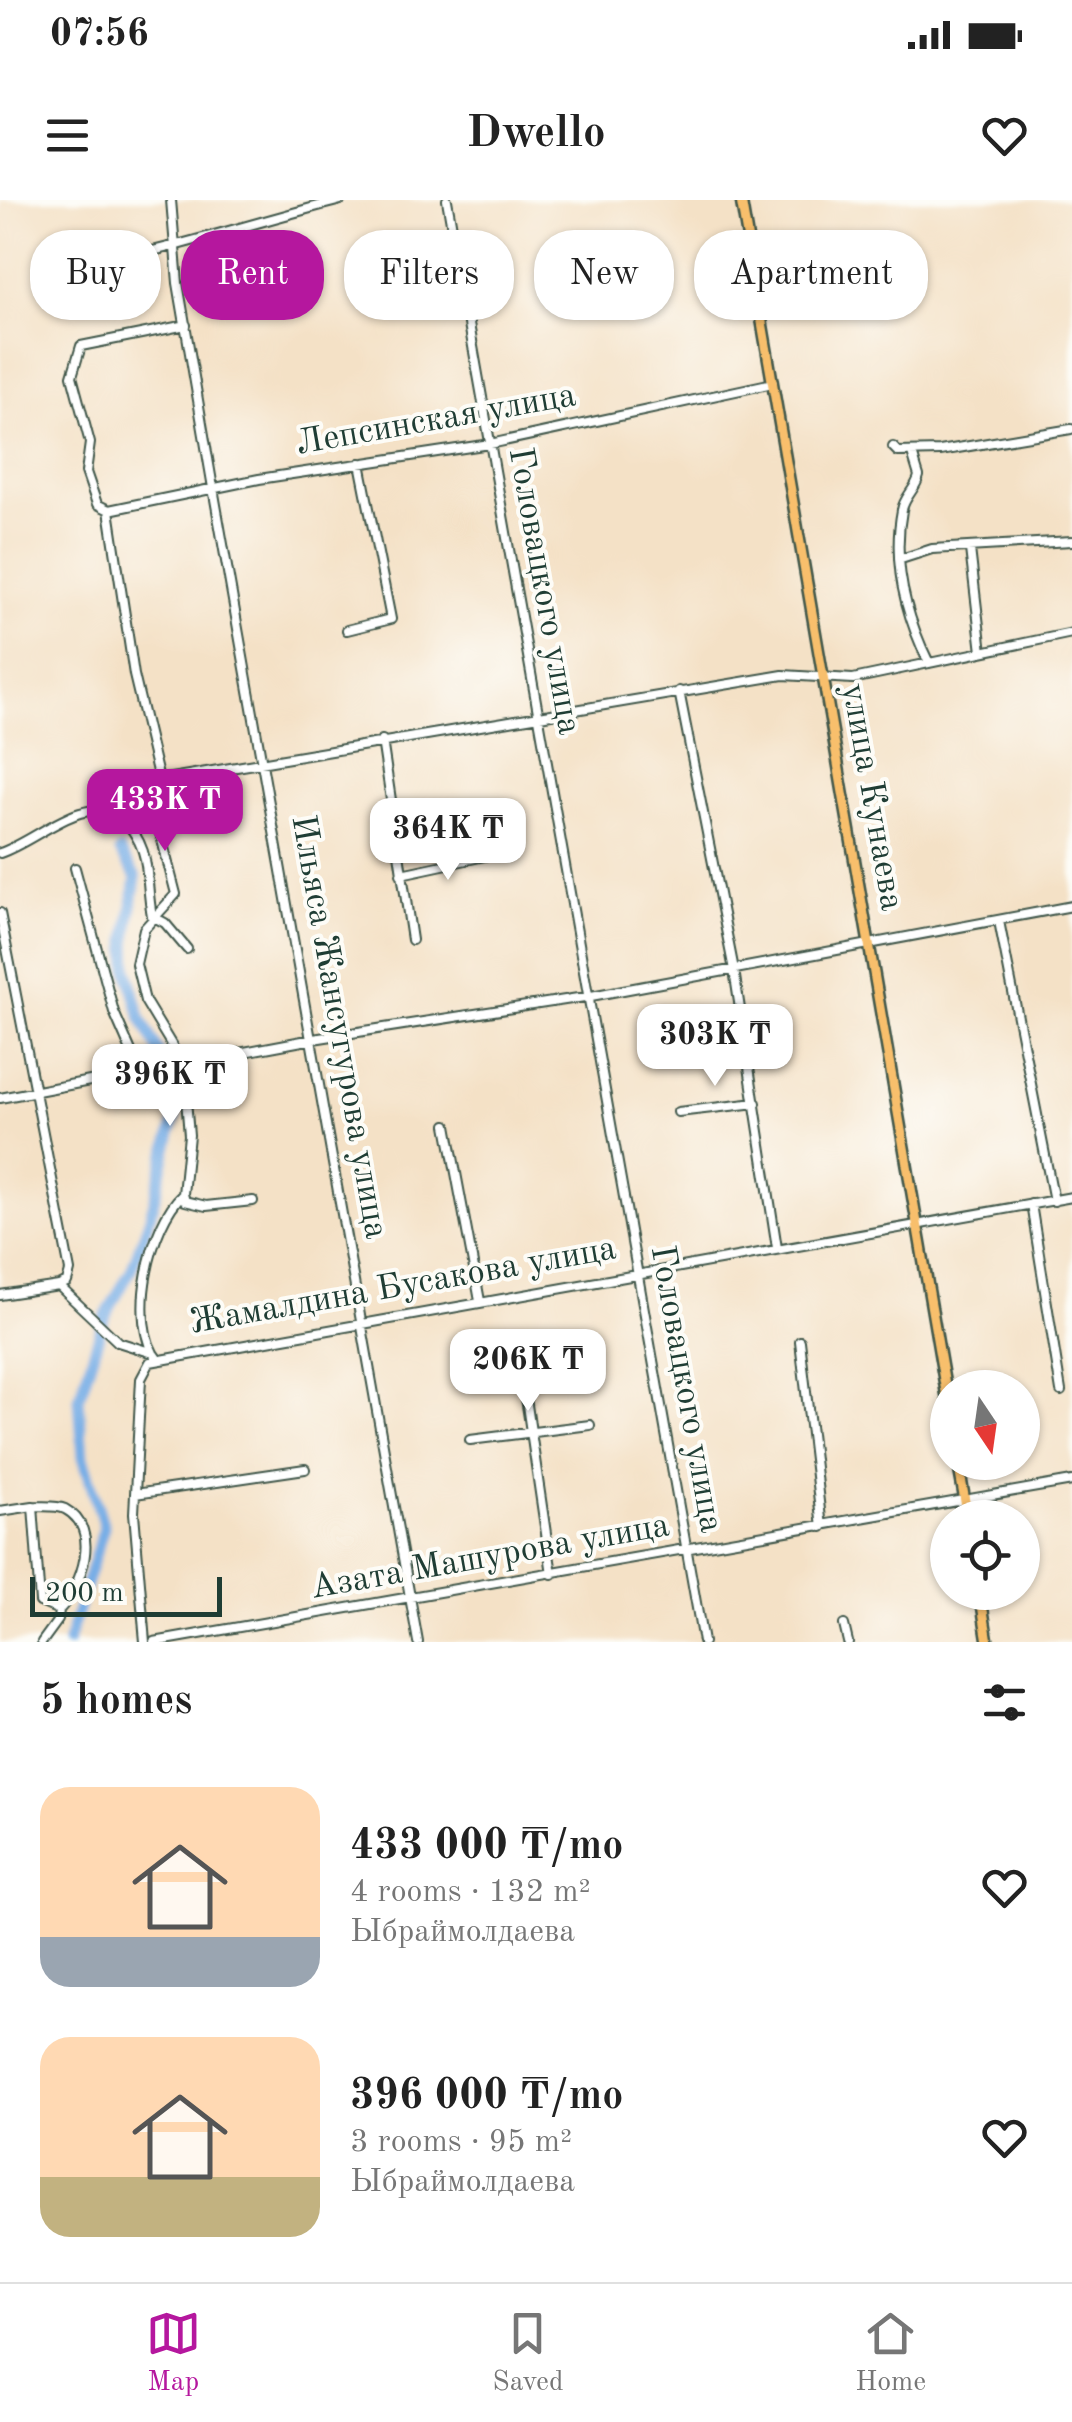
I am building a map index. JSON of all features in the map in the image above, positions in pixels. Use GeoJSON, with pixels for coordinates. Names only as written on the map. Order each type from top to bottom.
{"type":"FeatureCollection","features":[{"type":"Feature","properties":{"kind":"main road","name":"улица Кунаева"},"geometry":{"type":"LineString","coordinates":[[741,200],[942,1370]]}},
{"type":"Feature","properties":{"kind":"main road"},"geometry":{"type":"LineString","coordinates":[[983,1610],[988,1642]]}},
{"type":"Feature","properties":{"kind":"street","name":"Ильяса Жансугурова улица"},"geometry":{"type":"LineString","coordinates":[[171,200],[174,245],[212,488],[264,761],[418,1642]]}},
{"type":"Feature","properties":{"kind":"street"},"geometry":{"type":"LineString","coordinates":[[161,248],[340,200]]}},
{"type":"Feature","properties":{"kind":"street","name":"Головацкого улица"},"geometry":{"type":"LineString","coordinates":[[447,200],[703,1642]]}},
{"type":"Feature","properties":{"kind":"street"},"geometry":{"type":"LineString","coordinates":[[161,779],[154,774],[134,675],[108,510],[97,504],[86,472],[90,443],[72,376],[80,346],[186,325]]}},
{"type":"Feature","properties":{"kind":"street","name":"Лепсинская улица"},"geometry":{"type":"LineString","coordinates":[[108,510],[212,488],[490,444],[773,383]]}},
{"type":"Feature","properties":{"kind":"street"},"geometry":{"type":"LineString","coordinates":[[893,447],[898,452],[912,453],[1071,429]]}},
{"type":"Feature","properties":{"kind":"street"},"geometry":{"type":"LineString","coordinates":[[912,453],[920,476],[902,506],[901,559],[905,599],[928,663]]}},
{"type":"Feature","properties":{"kind":"street"},"geometry":{"type":"LineString","coordinates":[[348,630],[391,619],[360,463]]}},
{"type":"Feature","properties":{"kind":"street"},"geometry":{"type":"LineString","coordinates":[[901,559],[932,549],[1072,540]]}},
{"type":"Feature","properties":{"kind":"street"},"geometry":{"type":"LineString","coordinates":[[970,549],[982,652]]}},
{"type":"Feature","properties":{"kind":"street"},"geometry":{"type":"LineString","coordinates":[[121,816],[136,792],[161,779],[783,674],[853,679],[1072,633]]}},
{"type":"Feature","properties":{"kind":"street"},"geometry":{"type":"LineString","coordinates":[[679,691],[734,970],[777,1248]]}},
{"type":"Feature","properties":{"kind":"street"},"geometry":{"type":"LineString","coordinates":[[382,740],[412,940]]}},
{"type":"Feature","properties":{"kind":"street"},"geometry":{"type":"LineString","coordinates":[[161,779],[150,794],[176,894],[152,916],[139,947],[138,978],[144,1001],[179,1065],[189,1135],[183,1194],[186,1200],[206,1206],[252,1201]]}},
{"type":"Feature","properties":{"kind":"street"},"geometry":{"type":"LineString","coordinates":[[0,853],[88,809],[110,808],[136,832],[150,870],[152,916],[187,948]]}},
{"type":"Feature","properties":{"kind":"street"},"geometry":{"type":"LineString","coordinates":[[400,874],[485,856]]}},
{"type":"Feature","properties":{"kind":"street"},"geometry":{"type":"LineString","coordinates":[[75,868],[114,1012],[141,1074]]}},
{"type":"Feature","properties":{"kind":"street"},"geometry":{"type":"LineString","coordinates":[[0,1098],[313,1038],[590,996],[1072,906]]}},
{"type":"Feature","properties":{"kind":"street"},"geometry":{"type":"LineString","coordinates":[[0,913],[70,1271],[67,1282],[59,1286],[0,1296]]}},
{"type":"Feature","properties":{"kind":"street"},"geometry":{"type":"LineString","coordinates":[[999,920],[1054,1201]]}},
{"type":"Feature","properties":{"kind":"street"},"geometry":{"type":"LineString","coordinates":[[678,1112],[756,1103]]}},
{"type":"Feature","properties":{"kind":"street"},"geometry":{"type":"LineString","coordinates":[[447,1125],[480,1301]]}},
{"type":"Feature","properties":{"kind":"street"},"geometry":{"type":"LineString","coordinates":[[156,1356],[146,1334],[143,1299],[156,1237],[173,1203],[183,1194]]}},
{"type":"Feature","properties":{"kind":"street","name":"Жамалдина Бусакова улица"},"geometry":{"type":"LineString","coordinates":[[156,1356],[1072,1198]]}},
{"type":"Feature","properties":{"kind":"street"},"geometry":{"type":"LineString","coordinates":[[1030,1204],[1061,1391]]}},
{"type":"Feature","properties":{"kind":"street"},"geometry":{"type":"LineString","coordinates":[[59,1286],[118,1342],[156,1356]]}},
{"type":"Feature","properties":{"kind":"street"},"geometry":{"type":"LineString","coordinates":[[800,1341],[822,1527]]}},
{"type":"Feature","properties":{"kind":"street"},"geometry":{"type":"LineString","coordinates":[[146,1642],[136,1566],[140,1379],[143,1368],[156,1356]]}},
{"type":"Feature","properties":{"kind":"street"},"geometry":{"type":"LineString","coordinates":[[522,1371],[552,1574]]}},
{"type":"Feature","properties":{"kind":"street"},"geometry":{"type":"LineString","coordinates":[[470,1440],[590,1426]]}},
{"type":"Feature","properties":{"kind":"street"},"geometry":{"type":"LineString","coordinates":[[136,1494],[305,1468]]}},
{"type":"Feature","properties":{"kind":"street","name":"Азата Машурова улица"},"geometry":{"type":"LineString","coordinates":[[969,1500],[1072,1481]]}},
{"type":"Feature","properties":{"kind":"street"},"geometry":{"type":"LineString","coordinates":[[32,1506],[40,1602],[59,1610]]}},
{"type":"Feature","properties":{"kind":"street"},"geometry":{"type":"LineString","coordinates":[[0,1510],[62,1507],[81,1522],[86,1536],[69,1600],[59,1610],[58,1620],[42,1642]]}},
{"type":"Feature","properties":{"kind":"street","name":"Азата Машурова улица"},"geometry":{"type":"LineString","coordinates":[[154,1642],[930,1507]]}},
{"type":"Feature","properties":{"kind":"street"},"geometry":{"type":"LineString","coordinates":[[844,1625],[848,1642]]}},
{"type":"Feature","properties":{"kind":"waterway"},"geometry":{"type":"LineString","coordinates":[[68,1642],[104,1527],[83,1457],[79,1399],[104,1319],[131,1270],[150,1217],[176,1113],[162,1058],[141,1018],[128,970],[127,940],[136,877],[120,851]]}}]}
